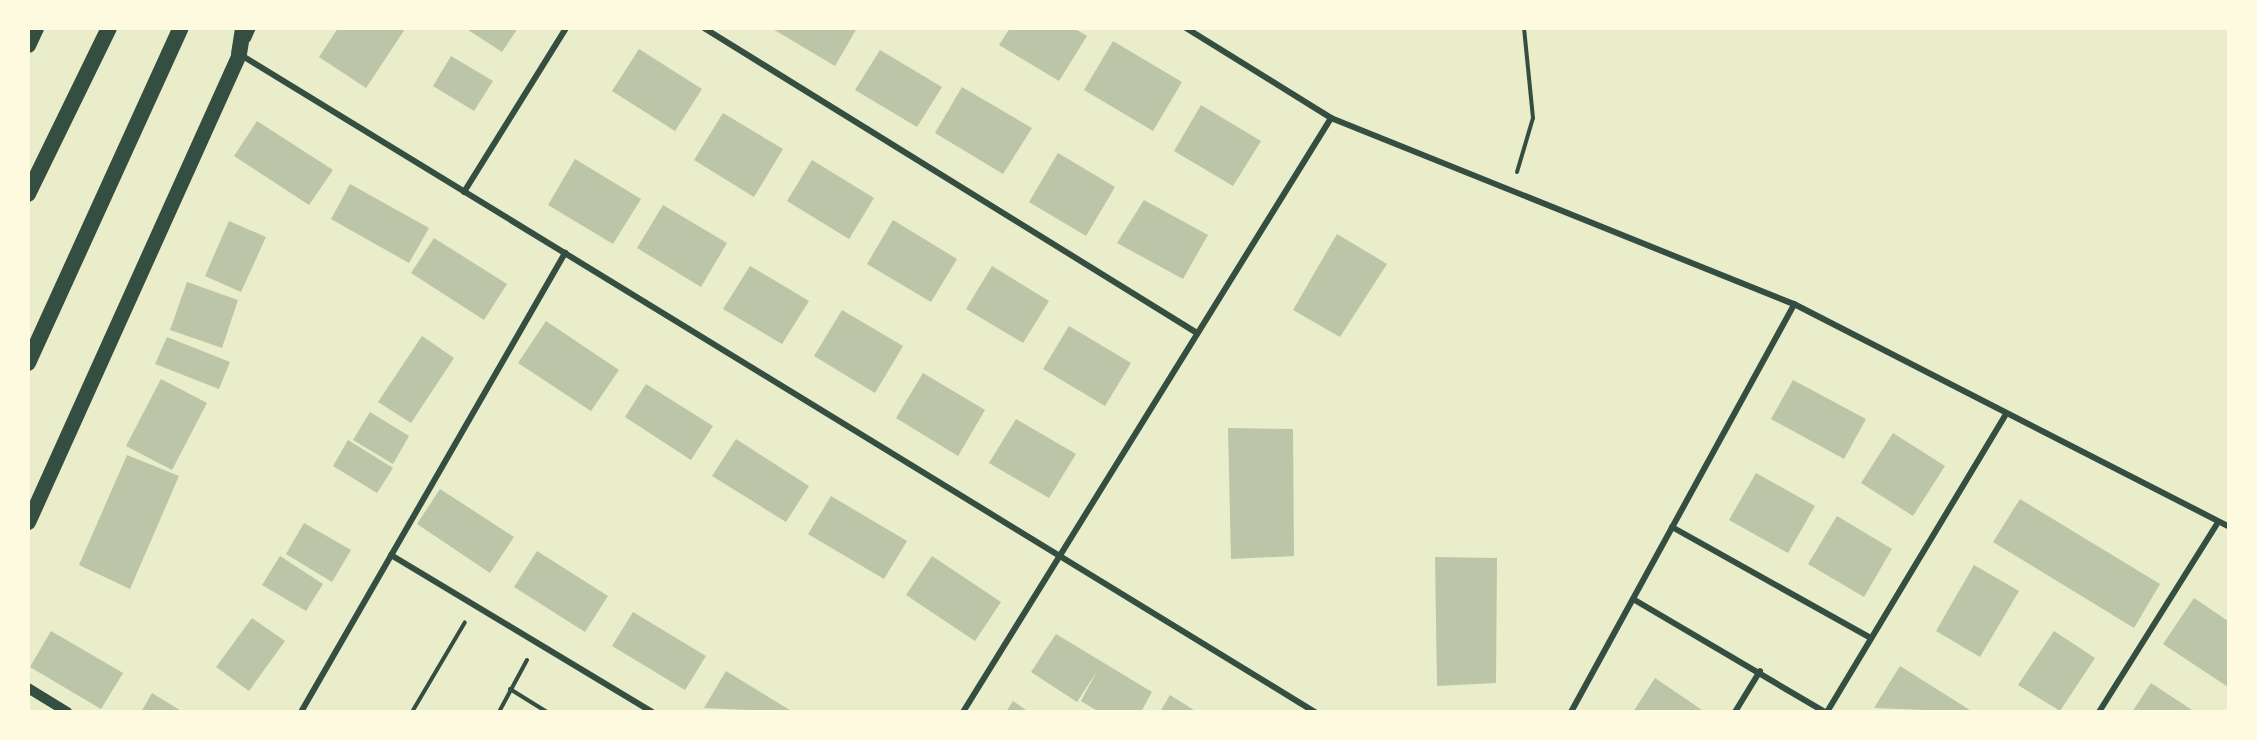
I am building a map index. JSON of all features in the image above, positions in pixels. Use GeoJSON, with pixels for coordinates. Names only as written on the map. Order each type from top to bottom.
{"type":"FeatureCollection","features":[{"type":"Feature","properties":{"kind":"highway"},"geometry":{"type":"LineString","coordinates":[[28,194],[109,28]]}},
{"type":"Feature","properties":{"kind":"highway"},"geometry":{"type":"LineString","coordinates":[[28,363],[181,28]]}},
{"type":"Feature","properties":{"kind":"highway"},"geometry":{"type":"LineString","coordinates":[[239,54],[243,28]]}},
{"type":"Feature","properties":{"kind":"main road"},"geometry":{"type":"LineString","coordinates":[[29,43],[36,28]]}},
{"type":"Feature","properties":{"kind":"main road"},"geometry":{"type":"LineString","coordinates":[[28,522],[239,54]]}},
{"type":"Feature","properties":{"kind":"street"},"geometry":{"type":"LineString","coordinates":[[253,28],[239,54],[1315,711]]}},
{"type":"Feature","properties":{"kind":"street"},"geometry":{"type":"LineString","coordinates":[[464,192],[566,28]]}},
{"type":"Feature","properties":{"kind":"street"},"geometry":{"type":"LineString","coordinates":[[704,28],[1197,333]]}},
{"type":"Feature","properties":{"kind":"street"},"geometry":{"type":"LineString","coordinates":[[1186,28],[1330,118],[1512,188],[1794,304],[2005,416],[2229,526]]}},
{"type":"Feature","properties":{"kind":"street"},"geometry":{"type":"LineString","coordinates":[[963,711],[1330,118]]}},
{"type":"Feature","properties":{"kind":"street"},"geometry":{"type":"LineString","coordinates":[[302,711],[565,253]]}},
{"type":"Feature","properties":{"kind":"street"},"geometry":{"type":"LineString","coordinates":[[1571,711],[1794,304]]}},
{"type":"Feature","properties":{"kind":"street"},"geometry":{"type":"LineString","coordinates":[[1633,599],[1826,711],[2005,416]]}},
{"type":"Feature","properties":{"kind":"street"},"geometry":{"type":"LineString","coordinates":[[2099,711],[2218,522]]}},
{"type":"Feature","properties":{"kind":"street"},"geometry":{"type":"LineString","coordinates":[[1672,527],[1871,638]]}},
{"type":"Feature","properties":{"kind":"street"},"geometry":{"type":"LineString","coordinates":[[391,555],[652,711]]}},
{"type":"Feature","properties":{"kind":"street"},"geometry":{"type":"LineString","coordinates":[[1735,711],[1760,671]]}},
{"type":"Feature","properties":{"kind":"street"},"geometry":{"type":"LineString","coordinates":[[28,688],[67,711]]}},
{"type":"Feature","properties":{"kind":"path"},"geometry":{"type":"LineString","coordinates":[[1512,188],[1533,118],[1524,28]]}},
{"type":"Feature","properties":{"kind":"path"},"geometry":{"type":"LineString","coordinates":[[412,711],[475,606]]}},
{"type":"Feature","properties":{"kind":"path"},"geometry":{"type":"LineString","coordinates":[[499,711],[537,643]]}},
{"type":"Feature","properties":{"kind":"path"},"geometry":{"type":"LineString","coordinates":[[510,689],[547,711]]}},
{"type":"Feature","properties":{"kind":"building"},"geometry":{"type":"Polygon","coordinates":[[[338,28],[405,29],[366,88],[319,57],[338,28]]]}},
{"type":"Feature","properties":{"kind":"building"},"geometry":{"type":"Polygon","coordinates":[[[465,28],[518,28],[502,52],[465,28]]]}},
{"type":"Feature","properties":{"kind":"building"},"geometry":{"type":"Polygon","coordinates":[[[771,28],[857,28],[835,66],[771,28]]]}},
{"type":"Feature","properties":{"kind":"building"},"geometry":{"type":"Polygon","coordinates":[[[1010,28],[1074,28],[1087,36],[1059,81],[999,45],[1010,28]]]}},
{"type":"Feature","properties":{"kind":"building"},"geometry":{"type":"Polygon","coordinates":[[[1113,41],[1182,82],[1153,131],[1084,90],[1113,41]]]}},
{"type":"Feature","properties":{"kind":"building"},"geometry":{"type":"Polygon","coordinates":[[[639,49],[702,89],[675,131],[612,91],[639,49]]]}},
{"type":"Feature","properties":{"kind":"building"},"geometry":{"type":"Polygon","coordinates":[[[880,50],[942,87],[917,127],[855,90],[880,50]]]}},
{"type":"Feature","properties":{"kind":"building"},"geometry":{"type":"Polygon","coordinates":[[[451,56],[493,81],[474,111],[433,86],[451,56]]]}},
{"type":"Feature","properties":{"kind":"building"},"geometry":{"type":"Polygon","coordinates":[[[962,87],[1032,128],[1003,174],[935,133],[962,87]]]}},
{"type":"Feature","properties":{"kind":"building"},"geometry":{"type":"Polygon","coordinates":[[[1201,105],[1261,141],[1233,186],[1174,151],[1201,105]]]}},
{"type":"Feature","properties":{"kind":"building"},"geometry":{"type":"Polygon","coordinates":[[[723,113],[783,149],[754,197],[694,160],[723,113]]]}},
{"type":"Feature","properties":{"kind":"building"},"geometry":{"type":"Polygon","coordinates":[[[257,121],[333,170],[309,205],[234,156],[257,121]]]}},
{"type":"Feature","properties":{"kind":"building"},"geometry":{"type":"Polygon","coordinates":[[[1058,153],[1115,187],[1086,236],[1029,202],[1058,153]]]}},
{"type":"Feature","properties":{"kind":"building"},"geometry":{"type":"Polygon","coordinates":[[[575,159],[641,199],[613,244],[548,205],[575,159]]]}},
{"type":"Feature","properties":{"kind":"building"},"geometry":{"type":"Polygon","coordinates":[[[812,160],[874,198],[849,239],[787,201],[812,160]]]}},
{"type":"Feature","properties":{"kind":"building"},"geometry":{"type":"Polygon","coordinates":[[[350,184],[429,228],[409,263],[331,219],[350,184]]]}},
{"type":"Feature","properties":{"kind":"building"},"geometry":{"type":"Polygon","coordinates":[[[1144,200],[1208,235],[1183,279],[1117,243],[1144,200]]]}},
{"type":"Feature","properties":{"kind":"building"},"geometry":{"type":"Polygon","coordinates":[[[663,205],[727,243],[701,287],[637,248],[663,205]]]}},
{"type":"Feature","properties":{"kind":"building"},"geometry":{"type":"Polygon","coordinates":[[[893,220],[957,259],[931,302],[867,264],[893,220]]]}},
{"type":"Feature","properties":{"kind":"building"},"geometry":{"type":"Polygon","coordinates":[[[229,221],[266,237],[241,292],[205,276],[229,221]]]}},
{"type":"Feature","properties":{"kind":"building"},"geometry":{"type":"Polygon","coordinates":[[[1337,234],[1387,264],[1340,337],[1293,310],[1337,234]]]}},
{"type":"Feature","properties":{"kind":"building"},"geometry":{"type":"Polygon","coordinates":[[[434,238],[507,284],[484,320],[411,273],[434,238]]]}},
{"type":"Feature","properties":{"kind":"building"},"geometry":{"type":"Polygon","coordinates":[[[750,266],[809,301],[782,344],[723,309],[750,266]]]}},
{"type":"Feature","properties":{"kind":"building"},"geometry":{"type":"Polygon","coordinates":[[[992,266],[1049,301],[1023,343],[966,309],[992,266]]]}},
{"type":"Feature","properties":{"kind":"building"},"geometry":{"type":"Polygon","coordinates":[[[187,282],[238,300],[222,348],[170,330],[187,282]]]}},
{"type":"Feature","properties":{"kind":"building"},"geometry":{"type":"Polygon","coordinates":[[[842,310],[903,346],[875,393],[814,356],[842,310]]]}},
{"type":"Feature","properties":{"kind":"building"},"geometry":{"type":"Polygon","coordinates":[[[546,321],[619,370],[591,411],[518,363],[546,321]]]}},
{"type":"Feature","properties":{"kind":"building"},"geometry":{"type":"Polygon","coordinates":[[[1069,326],[1131,363],[1105,406],[1043,369],[1069,326]]]}},
{"type":"Feature","properties":{"kind":"building"},"geometry":{"type":"Polygon","coordinates":[[[422,336],[454,358],[411,423],[378,402],[422,336]]]}},
{"type":"Feature","properties":{"kind":"building"},"geometry":{"type":"Polygon","coordinates":[[[167,337],[230,362],[219,389],[155,364],[167,337]]]}},
{"type":"Feature","properties":{"kind":"building"},"geometry":{"type":"Polygon","coordinates":[[[923,373],[985,410],[958,456],[896,418],[923,373]]]}},
{"type":"Feature","properties":{"kind":"building"},"geometry":{"type":"Polygon","coordinates":[[[161,379],[207,403],[172,470],[126,446],[161,379]]]}},
{"type":"Feature","properties":{"kind":"building"},"geometry":{"type":"Polygon","coordinates":[[[1793,380],[1866,419],[1844,459],[1771,419],[1793,380]]]}},
{"type":"Feature","properties":{"kind":"building"},"geometry":{"type":"Polygon","coordinates":[[[646,384],[713,426],[691,460],[625,417],[646,384]]]}},
{"type":"Feature","properties":{"kind":"building"},"geometry":{"type":"Polygon","coordinates":[[[370,412],[409,436],[393,464],[353,440],[370,412]]]}},
{"type":"Feature","properties":{"kind":"building"},"geometry":{"type":"Polygon","coordinates":[[[1016,419],[1076,454],[1049,498],[989,463],[1016,419]]]}},
{"type":"Feature","properties":{"kind":"building"},"geometry":{"type":"Polygon","coordinates":[[[1228,428],[1293,429],[1294,556],[1231,559],[1228,428]]]}},
{"type":"Feature","properties":{"kind":"building"},"geometry":{"type":"Polygon","coordinates":[[[1893,433],[1945,466],[1913,516],[1861,483],[1893,433]]]}},
{"type":"Feature","properties":{"kind":"building"},"geometry":{"type":"Polygon","coordinates":[[[736,439],[809,486],[786,522],[712,476],[736,439]]]}},
{"type":"Feature","properties":{"kind":"building"},"geometry":{"type":"Polygon","coordinates":[[[348,440],[393,468],[377,493],[333,466],[348,440]]]}},
{"type":"Feature","properties":{"kind":"building"},"geometry":{"type":"Polygon","coordinates":[[[127,455],[179,476],[130,589],[79,565],[127,455]]]}},
{"type":"Feature","properties":{"kind":"building"},"geometry":{"type":"Polygon","coordinates":[[[1756,473],[1815,506],[1788,553],[1729,520],[1756,473]]]}},
{"type":"Feature","properties":{"kind":"building"},"geometry":{"type":"Polygon","coordinates":[[[440,489],[514,537],[490,573],[417,524],[440,489]]]}},
{"type":"Feature","properties":{"kind":"building"},"geometry":{"type":"Polygon","coordinates":[[[831,496],[907,541],[884,579],[808,534],[831,496]]]}},
{"type":"Feature","properties":{"kind":"building"},"geometry":{"type":"Polygon","coordinates":[[[2020,499],[2160,584],[2134,628],[1993,542],[2020,499]]]}},
{"type":"Feature","properties":{"kind":"building"},"geometry":{"type":"Polygon","coordinates":[[[1837,516],[1892,549],[1864,597],[1808,564],[1837,516]]]}},
{"type":"Feature","properties":{"kind":"building"},"geometry":{"type":"Polygon","coordinates":[[[304,523],[351,550],[332,582],[286,554],[304,523]]]}},
{"type":"Feature","properties":{"kind":"building"},"geometry":{"type":"Polygon","coordinates":[[[537,551],[608,596],[585,632],[514,587],[537,551]]]}},
{"type":"Feature","properties":{"kind":"building"},"geometry":{"type":"Polygon","coordinates":[[[280,556],[323,584],[306,611],[262,585],[280,556]]]}},
{"type":"Feature","properties":{"kind":"building"},"geometry":{"type":"Polygon","coordinates":[[[932,556],[1001,602],[975,641],[906,595],[932,556]]]}},
{"type":"Feature","properties":{"kind":"building"},"geometry":{"type":"Polygon","coordinates":[[[1435,557],[1497,558],[1496,683],[1437,686],[1435,557]]]}},
{"type":"Feature","properties":{"kind":"building"},"geometry":{"type":"Polygon","coordinates":[[[1974,565],[2019,591],[1980,657],[1936,631],[1974,565]]]}},
{"type":"Feature","properties":{"kind":"building"},"geometry":{"type":"Polygon","coordinates":[[[2194,598],[2228,621],[2228,687],[2163,644],[2194,598]]]}},
{"type":"Feature","properties":{"kind":"building"},"geometry":{"type":"Polygon","coordinates":[[[633,612],[706,656],[685,690],[612,646],[633,612]]]}},
{"type":"Feature","properties":{"kind":"building"},"geometry":{"type":"Polygon","coordinates":[[[252,618],[285,641],[249,691],[216,667],[252,618]]]}},
{"type":"Feature","properties":{"kind":"building"},"geometry":{"type":"Polygon","coordinates":[[[51,631],[123,673],[101,709],[30,667],[51,631]]]}},
{"type":"Feature","properties":{"kind":"building"},"geometry":{"type":"Polygon","coordinates":[[[2054,631],[2095,658],[2060,711],[2018,685],[2054,631]]]}},
{"type":"Feature","properties":{"kind":"building"},"geometry":{"type":"Polygon","coordinates":[[[1056,634],[1152,692],[1141,712],[1099,712],[1081,701],[1097,671],[1077,702],[1031,672],[1056,634]]]}},
{"type":"Feature","properties":{"kind":"building"},"geometry":{"type":"Polygon","coordinates":[[[1900,666],[1973,712],[1874,708],[1900,666]]]}},
{"type":"Feature","properties":{"kind":"building"},"geometry":{"type":"Polygon","coordinates":[[[726,671],[793,712],[704,708],[726,671]]]}},
{"type":"Feature","properties":{"kind":"building"},"geometry":{"type":"Polygon","coordinates":[[[1655,678],[1705,712],[1633,712],[1655,678]]]}},
{"type":"Feature","properties":{"kind":"building"},"geometry":{"type":"Polygon","coordinates":[[[2151,683],[2195,712],[2132,712],[2151,683]]]}},
{"type":"Feature","properties":{"kind":"building"},"geometry":{"type":"Polygon","coordinates":[[[152,693],[183,712],[141,712],[152,693]]]}},
{"type":"Feature","properties":{"kind":"building"},"geometry":{"type":"Polygon","coordinates":[[[1170,695],[1197,712],[1160,712],[1170,695]]]}},
{"type":"Feature","properties":{"kind":"building"},"geometry":{"type":"Polygon","coordinates":[[[1013,701],[1029,712],[1006,712],[1013,701]]]}}]}
